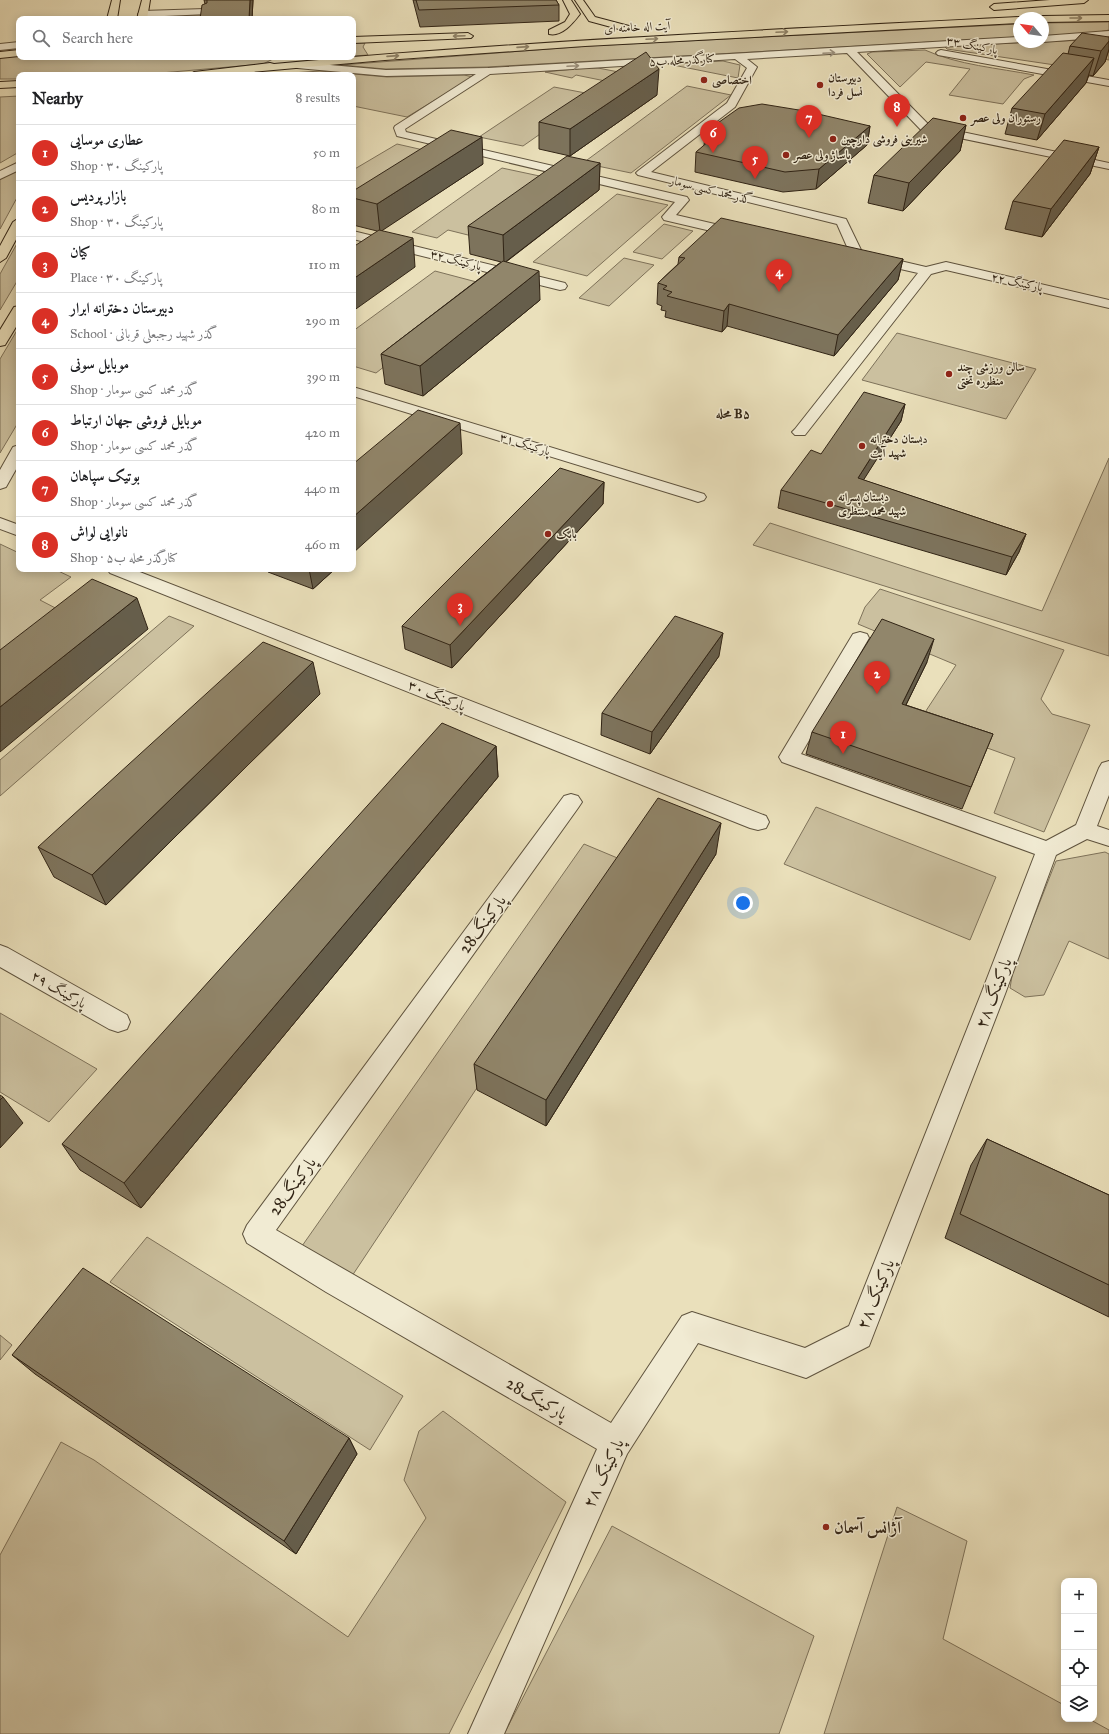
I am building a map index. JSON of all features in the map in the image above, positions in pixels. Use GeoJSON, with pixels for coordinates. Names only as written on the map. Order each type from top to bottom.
{"type":"FeatureCollection","features":[{"type":"Feature","properties":{"kind":"main road"},"geometry":{"type":"LineString","coordinates":[[113,16],[116,0]]}},
{"type":"Feature","properties":{"kind":"main road"},"geometry":{"type":"LineString","coordinates":[[142,16],[146,0]]}},
{"type":"Feature","properties":{"kind":"main road"},"geometry":{"type":"LineString","coordinates":[[567,0],[575,14],[568,24],[549,32],[573,30]]}},
{"type":"Feature","properties":{"kind":"main road","name":"آیت اله خامنه ای"},"geometry":{"type":"LineString","coordinates":[[579,0],[592,19],[630,27],[594,29]]}},
{"type":"Feature","properties":{"kind":"main road"},"geometry":{"type":"LineString","coordinates":[[986,8],[1084,0]]}},
{"type":"Feature","properties":{"kind":"main road"},"geometry":{"type":"LineString","coordinates":[[1049,19],[1109,18]]}},
{"type":"Feature","properties":{"kind":"main road","name":"آیت اله خامنه ای"},"geometry":{"type":"LineString","coordinates":[[356,58],[585,43],[1013,20]]}},
{"type":"Feature","properties":{"kind":"main road"},"geometry":{"type":"LineString","coordinates":[[356,40],[480,36]]}},
{"type":"Feature","properties":{"kind":"main road"},"geometry":{"type":"LineString","coordinates":[[375,39],[372,48],[377,57]]}},
{"type":"Feature","properties":{"kind":"main road"},"geometry":{"type":"LineString","coordinates":[[0,55],[16,53]]}},
{"type":"Feature","properties":{"kind":"main road","name":"آیت اله خامنه ای"},"geometry":{"type":"LineString","coordinates":[[225,72],[256,69],[294,61],[315,60]]}},
{"type":"Feature","properties":{"kind":"main road"},"geometry":{"type":"LineString","coordinates":[[0,84],[16,84]]}},
{"type":"Feature","properties":{"kind":"main road"},"geometry":{"type":"LineString","coordinates":[[0,258],[16,228]]}},
{"type":"Feature","properties":{"kind":"main road"},"geometry":{"type":"LineString","coordinates":[[0,342],[16,315]]}},
{"type":"Feature","properties":{"kind":"street"},"geometry":{"type":"LineString","coordinates":[[1034,4],[1056,0]]}},
{"type":"Feature","properties":{"kind":"street"},"geometry":{"type":"LineString","coordinates":[[142,16],[205,12]]}},
{"type":"Feature","properties":{"kind":"street"},"geometry":{"type":"LineString","coordinates":[[1049,39],[1109,34]]}},
{"type":"Feature","properties":{"kind":"street","name":"کنارگذر محله ب۵"},"geometry":{"type":"LineString","coordinates":[[294,61],[386,73],[488,71],[850,52],[1013,40]]}},
{"type":"Feature","properties":{"kind":"street"},"geometry":{"type":"LineString","coordinates":[[0,47],[16,45]]}},
{"type":"Feature","properties":{"kind":"street","name":"پارکینگ ۳۳"},"geometry":{"type":"LineString","coordinates":[[925,47],[944,54],[1109,83]]}},
{"type":"Feature","properties":{"kind":"street"},"geometry":{"type":"LineString","coordinates":[[850,52],[925,128],[1109,166]]}},
{"type":"Feature","properties":{"kind":"street","name":"گذر محمد کسی سومار"},"geometry":{"type":"LineString","coordinates":[[738,57],[752,67],[732,105],[642,173],[842,222],[852,257],[926,271]]}},
{"type":"Feature","properties":{"kind":"street"},"geometry":{"type":"LineString","coordinates":[[488,71],[399,128],[401,134],[683,200],[668,217],[754,237]]}},
{"type":"Feature","properties":{"kind":"street"},"geometry":{"type":"LineString","coordinates":[[0,176],[16,167]]}},
{"type":"Feature","properties":{"kind":"street","name":"پارکینگ ۳۲"},"geometry":{"type":"LineString","coordinates":[[356,236],[560,286]]}},
{"type":"Feature","properties":{"kind":"street","name":"پارکینگ ۲۲"},"geometry":{"type":"LineString","coordinates":[[926,271],[946,266],[1109,304]]}},
{"type":"Feature","properties":{"kind":"street"},"geometry":{"type":"LineString","coordinates":[[800,432],[926,271]]}},
{"type":"Feature","properties":{"kind":"street","name":"پارکینگ ۳۱"},"geometry":{"type":"LineString","coordinates":[[356,392],[698,497]]}},
{"type":"Feature","properties":{"kind":"street"},"geometry":{"type":"LineString","coordinates":[[418,426],[430,415]]}},
{"type":"Feature","properties":{"kind":"street"},"geometry":{"type":"LineString","coordinates":[[0,484],[16,455]]}},
{"type":"Feature","properties":{"kind":"street"},"geometry":{"type":"LineString","coordinates":[[0,523],[16,530]]}},
{"type":"Feature","properties":{"kind":"street","name":"پارکینگ ۳۰"},"geometry":{"type":"LineString","coordinates":[[124,572],[758,822]]}},
{"type":"Feature","properties":{"kind":"street"},"geometry":{"type":"LineString","coordinates":[[860,638],[788,757],[1047,850],[1097,834],[1109,768]]}},
{"type":"Feature","properties":{"kind":"street","name":"پارکینگ28"},"geometry":{"type":"LineString","coordinates":[[571,802],[257,1234],[336,1282],[616,1443]]}},
{"type":"Feature","properties":{"kind":"street","name":"پارکینگ ۲۸"},"geometry":{"type":"LineString","coordinates":[[486,1734],[616,1443],[692,1326],[806,1363],[858,1336],[993,994],[1047,850]]}},
{"type":"Feature","properties":{"kind":"street","name":"پارکینگ ۲۹"},"geometry":{"type":"LineString","coordinates":[[0,955],[118,1022]]}},
{"type":"Feature","properties":{"kind":"shaded area"},"geometry":{"type":"Polygon","coordinates":[[[200,15],[200,16],[155,16],[200,15]]]}},
{"type":"Feature","properties":{"kind":"shaded area"},"geometry":{"type":"Polygon","coordinates":[[[1109,22],[1109,30],[1094,33],[1049,36],[1049,23],[1109,22]]]}},
{"type":"Feature","properties":{"kind":"shaded area"},"geometry":{"type":"Polygon","coordinates":[[[1013,24],[1013,37],[487,67],[385,69],[341,65],[588,46],[1013,24]]]}},
{"type":"Feature","properties":{"kind":"shaded area"},"geometry":{"type":"Polygon","coordinates":[[[1109,39],[1109,60],[1069,54],[1055,65],[947,49],[944,46],[1013,43],[1013,48],[1049,48],[1049,42],[1109,39]]]}},
{"type":"Feature","properties":{"kind":"shaded area"},"geometry":{"type":"Polygon","coordinates":[[[356,43],[365,43],[363,47],[368,55],[356,56],[356,43]]]}},
{"type":"Feature","properties":{"kind":"shaded area"},"geometry":{"type":"Polygon","coordinates":[[[925,50],[964,63],[1034,75],[1024,79],[1003,104],[949,95],[970,69],[926,62],[900,87],[867,54],[872,52],[925,50]]]}},
{"type":"Feature","properties":{"kind":"shaded area"},"geometry":{"type":"Polygon","coordinates":[[[16,56],[16,60],[271,60],[263,64],[172,72],[16,72],[16,79],[0,79],[0,57],[16,56]]]}},
{"type":"Feature","properties":{"kind":"shaded area"},"geometry":{"type":"Polygon","coordinates":[[[723,61],[740,65],[738,78],[668,64],[723,61]]]}},
{"type":"Feature","properties":{"kind":"shaded area"},"geometry":{"type":"Polygon","coordinates":[[[598,68],[629,74],[615,83],[576,75],[572,78],[545,72],[598,68]]]}},
{"type":"Feature","properties":{"kind":"shaded area"},"geometry":{"type":"Polygon","coordinates":[[[320,71],[331,72],[306,72],[320,71]]]}},
{"type":"Feature","properties":{"kind":"shaded area"},"geometry":{"type":"Polygon","coordinates":[[[356,74],[387,77],[464,75],[473,77],[407,117],[356,107],[356,74]]]}},
{"type":"Feature","properties":{"kind":"shaded area"},"geometry":{"type":"Polygon","coordinates":[[[687,86],[731,95],[631,173],[583,163],[687,86]]]}},
{"type":"Feature","properties":{"kind":"shaded area"},"geometry":{"type":"Polygon","coordinates":[[[554,87],[596,95],[523,146],[479,137],[554,87]]]}},
{"type":"Feature","properties":{"kind":"shaded area"},"geometry":{"type":"Polygon","coordinates":[[[16,96],[16,154],[0,163],[0,97],[16,96]]]}},
{"type":"Feature","properties":{"kind":"shaded area"},"geometry":{"type":"Polygon","coordinates":[[[397,144],[441,154],[356,208],[356,168],[397,144]]]}},
{"type":"Feature","properties":{"kind":"shaded area"},"geometry":{"type":"Polygon","coordinates":[[[502,168],[549,178],[472,236],[448,230],[437,238],[412,232],[502,168]]]}},
{"type":"Feature","properties":{"kind":"shaded area"},"geometry":{"type":"Polygon","coordinates":[[[16,170],[16,200],[0,229],[0,179],[16,170]]]}},
{"type":"Feature","properties":{"kind":"shaded area"},"geometry":{"type":"Polygon","coordinates":[[[617,194],[668,205],[587,276],[533,262],[617,194]]]}},
{"type":"Feature","properties":{"kind":"shaded area"},"geometry":{"type":"Polygon","coordinates":[[[664,224],[693,231],[662,259],[633,252],[664,224]]]}},
{"type":"Feature","properties":{"kind":"shaded area"},"geometry":{"type":"Polygon","coordinates":[[[16,245],[16,283],[0,310],[0,274],[16,245]]]}},
{"type":"Feature","properties":{"kind":"shaded area"},"geometry":{"type":"Polygon","coordinates":[[[624,258],[654,265],[609,306],[579,298],[624,258]]]}},
{"type":"Feature","properties":{"kind":"shaded area"},"geometry":{"type":"Polygon","coordinates":[[[435,271],[488,285],[376,373],[356,367],[356,329],[435,271]]]}},
{"type":"Feature","properties":{"kind":"shaded area"},"geometry":{"type":"Polygon","coordinates":[[[16,332],[16,426],[0,453],[0,359],[16,332]]]}},
{"type":"Feature","properties":{"kind":"shaded area","name":"سالن ورزشی چند منظوره تختی"},"geometry":{"type":"Polygon","coordinates":[[[897,333],[1036,369],[1006,419],[862,380],[897,333]]]}},
{"type":"Feature","properties":{"kind":"shaded area"},"geometry":{"type":"Polygon","coordinates":[[[1109,458],[1109,656],[753,545],[770,523],[1042,611],[1109,458]]]}},
{"type":"Feature","properties":{"kind":"shaded area"},"geometry":{"type":"Polygon","coordinates":[[[0,544],[16,552],[16,572],[60,572],[71,577],[40,600],[65,613],[0,663],[0,544]]]}},
{"type":"Feature","properties":{"kind":"shaded area"},"geometry":{"type":"Polygon","coordinates":[[[880,589],[1064,650],[1041,699],[1052,714],[1090,725],[1044,832],[994,813],[1015,758],[918,723],[956,665],[858,624],[865,607],[880,589]]]}},
{"type":"Feature","properties":{"kind":"shaded area"},"geometry":{"type":"Polygon","coordinates":[[[169,616],[194,626],[0,796],[0,760],[169,616]]]}},
{"type":"Feature","properties":{"kind":"shaded area"},"geometry":{"type":"Polygon","coordinates":[[[816,807],[996,877],[970,940],[784,864],[816,807]]]}},
{"type":"Feature","properties":{"kind":"shaded area"},"geometry":{"type":"Polygon","coordinates":[[[584,844],[627,862],[352,1276],[302,1246],[584,844]]]}},
{"type":"Feature","properties":{"kind":"shaded area"},"geometry":{"type":"Polygon","coordinates":[[[1105,852],[1109,854],[1109,959],[1069,941],[1044,995],[1025,997],[1010,988],[1013,970],[1056,861],[1105,852]]]}},
{"type":"Feature","properties":{"kind":"shaded area"},"geometry":{"type":"Polygon","coordinates":[[[0,1013],[97,1069],[49,1122],[0,1092],[0,1013]]]}},
{"type":"Feature","properties":{"kind":"shaded area"},"geometry":{"type":"Polygon","coordinates":[[[147,1237],[403,1396],[370,1450],[110,1282],[147,1237]]]}},
{"type":"Feature","properties":{"kind":"shaded area"},"geometry":{"type":"Polygon","coordinates":[[[0,1335],[12,1345],[0,1360],[0,1335]]]}},
{"type":"Feature","properties":{"kind":"shaded area"},"geometry":{"type":"Polygon","coordinates":[[[443,1411],[566,1502],[449,1734],[0,1734],[0,1555],[61,1442],[94,1460],[348,1637],[426,1518],[404,1480],[419,1431],[443,1411]]]}},
{"type":"Feature","properties":{"kind":"shaded area"},"geometry":{"type":"Polygon","coordinates":[[[897,1507],[967,1541],[943,1639],[1061,1703],[1061,1722],[1094,1722],[1109,1730],[1109,1734],[824,1734],[897,1507]]]}},
{"type":"Feature","properties":{"kind":"shaded area"},"geometry":{"type":"Polygon","coordinates":[[[612,1526],[814,1636],[779,1734],[504,1734],[612,1526]]]}},
{"type":"Feature","properties":{"kind":"building"},"geometry":{"type":"Polygon","coordinates":[[[207,0],[250,0],[249,16],[200,16],[202,5],[207,3],[207,0]]]}},
{"type":"Feature","properties":{"kind":"building"},"geometry":{"type":"Polygon","coordinates":[[[416,0],[556,0],[559,5],[419,10],[416,0]]]}},
{"type":"Feature","properties":{"kind":"building"},"geometry":{"type":"Polygon","coordinates":[[[1082,33],[1109,37],[1109,41],[1101,51],[1070,46],[1082,33]]]}},
{"type":"Feature","properties":{"kind":"building"},"geometry":{"type":"Polygon","coordinates":[[[646,52],[659,69],[570,129],[539,122],[646,52]]]}},
{"type":"Feature","properties":{"kind":"building"},"geometry":{"type":"Polygon","coordinates":[[[1063,53],[1094,58],[1045,114],[1012,108],[1063,53]]]}},
{"type":"Feature","properties":{"kind":"building","name":"پاساژ ولی عصر"},"geometry":{"type":"Polygon","coordinates":[[[762,104],[805,111],[870,126],[819,169],[785,172],[696,152],[716,135],[705,132],[739,108],[762,104]]]}},
{"type":"Feature","properties":{"kind":"building"},"geometry":{"type":"Polygon","coordinates":[[[933,118],[966,125],[909,183],[874,175],[933,118]]]}},
{"type":"Feature","properties":{"kind":"building"},"geometry":{"type":"Polygon","coordinates":[[[451,130],[482,137],[377,204],[356,199],[356,189],[451,130]]]}},
{"type":"Feature","properties":{"kind":"building"},"geometry":{"type":"Polygon","coordinates":[[[1064,140],[1099,147],[1051,209],[1013,201],[1064,140]]]}},
{"type":"Feature","properties":{"kind":"building"},"geometry":{"type":"Polygon","coordinates":[[[567,156],[600,163],[503,235],[468,226],[567,156]]]}},
{"type":"Feature","properties":{"kind":"building"},"geometry":{"type":"Polygon","coordinates":[[[721,218],[903,259],[838,335],[729,304],[724,311],[667,296],[672,292],[663,289],[667,286],[658,283],[685,258],[679,257],[721,218]]]}},
{"type":"Feature","properties":{"kind":"building"},"geometry":{"type":"Polygon","coordinates":[[[379,230],[413,238],[356,277],[356,245],[379,230]]]}},
{"type":"Feature","properties":{"kind":"building"},"geometry":{"type":"Polygon","coordinates":[[[503,261],[539,271],[420,366],[381,354],[503,261]]]}},
{"type":"Feature","properties":{"kind":"building"},"geometry":{"type":"Polygon","coordinates":[[[864,392],[905,404],[858,478],[1026,534],[1012,557],[781,490],[811,450],[821,454],[864,392]]]}},
{"type":"Feature","properties":{"kind":"building"},"geometry":{"type":"Polygon","coordinates":[[[418,410],[460,423],[356,514],[356,462],[418,410]]]}},
{"type":"Feature","properties":{"kind":"building"},"geometry":{"type":"Polygon","coordinates":[[[560,468],[604,482],[450,645],[402,626],[560,468]]]}},
{"type":"Feature","properties":{"kind":"building"},"geometry":{"type":"Polygon","coordinates":[[[92,579],[137,598],[0,707],[0,650],[92,579]]]}},
{"type":"Feature","properties":{"kind":"building"},"geometry":{"type":"Polygon","coordinates":[[[675,616],[723,633],[652,732],[602,713],[675,616]]]}},
{"type":"Feature","properties":{"kind":"building"},"geometry":{"type":"Polygon","coordinates":[[[882,619],[934,639],[902,704],[993,734],[971,787],[812,732],[882,619]]]}},
{"type":"Feature","properties":{"kind":"building"},"geometry":{"type":"Polygon","coordinates":[[[263,642],[313,662],[92,875],[38,847],[263,642]]]}},
{"type":"Feature","properties":{"kind":"building"},"geometry":{"type":"Polygon","coordinates":[[[442,723],[496,746],[124,1183],[62,1144],[442,723]]]}},
{"type":"Feature","properties":{"kind":"building"},"geometry":{"type":"Polygon","coordinates":[[[658,798],[721,823],[546,1100],[474,1064],[658,798]]]}},
{"type":"Feature","properties":{"kind":"building"},"geometry":{"type":"Polygon","coordinates":[[[987,1139],[1109,1195],[1109,1285],[960,1214],[987,1139]]]}},
{"type":"Feature","properties":{"kind":"building"},"geometry":{"type":"Polygon","coordinates":[[[83,1268],[349,1438],[284,1541],[12,1355],[83,1268]]]}},
{"type":"Feature","properties":{"kind":"place","name":"اختصاصی"},"geometry":{"type":"Point","coordinates":[704,80]}},
{"type":"Feature","properties":{"kind":"place","name":"دبیرستان نسل فردا"},"geometry":{"type":"Point","coordinates":[820,85]}},
{"type":"Feature","properties":{"kind":"place","name":"رستوران ولی عصر"},"geometry":{"type":"Point","coordinates":[963,118]}},
{"type":"Feature","properties":{"kind":"place","name":"نانوایی لواش"},"geometry":{"type":"Point","coordinates":[897,127]}},
{"type":"Feature","properties":{"kind":"place","name":"بوتیک سپاهان"},"geometry":{"type":"Point","coordinates":[809,138]}},
{"type":"Feature","properties":{"kind":"place","name":"شیرینی فروشی دارچین"},"geometry":{"type":"Point","coordinates":[833,139]}},
{"type":"Feature","properties":{"kind":"place","name":"موبایل فروشی جهان ارتباط"},"geometry":{"type":"Point","coordinates":[713,153]}},
{"type":"Feature","properties":{"kind":"place","name":"پاساژ ولی عصر"},"geometry":{"type":"Point","coordinates":[786,155]}},
{"type":"Feature","properties":{"kind":"place","name":"موبایل سونی"},"geometry":{"type":"Point","coordinates":[755,179]}},
{"type":"Feature","properties":{"kind":"place","name":"دبیرستان دخترانه ابرار"},"geometry":{"type":"Point","coordinates":[779,292]}},
{"type":"Feature","properties":{"kind":"place","name":"سالن ورزشی چند منظوره تختی"},"geometry":{"type":"Point","coordinates":[949,374]}},
{"type":"Feature","properties":{"kind":"place","name":"دبستان دخترانه شهید آیت"},"geometry":{"type":"Point","coordinates":[862,446]}},
{"type":"Feature","properties":{"kind":"place","name":"دبستان پسرانه شهید محمد منتظری"},"geometry":{"type":"Point","coordinates":[830,504]}},
{"type":"Feature","properties":{"kind":"place","name":"بابک"},"geometry":{"type":"Point","coordinates":[548,534]}},
{"type":"Feature","properties":{"kind":"place","name":"کیان"},"geometry":{"type":"Point","coordinates":[460,626]}},
{"type":"Feature","properties":{"kind":"place","name":"بازار پردیس"},"geometry":{"type":"Point","coordinates":[877,694]}},
{"type":"Feature","properties":{"kind":"place","name":"عطاری موسایی"},"geometry":{"type":"Point","coordinates":[843,754]}},
{"type":"Feature","properties":{"kind":"place","name":"آژانس آسمان"},"geometry":{"type":"Point","coordinates":[826,1527]}},
{"type":"Feature","properties":{"kind":"district","name":"محله B۵"},"geometry":{"type":"Point","coordinates":[733,413]}}]}
